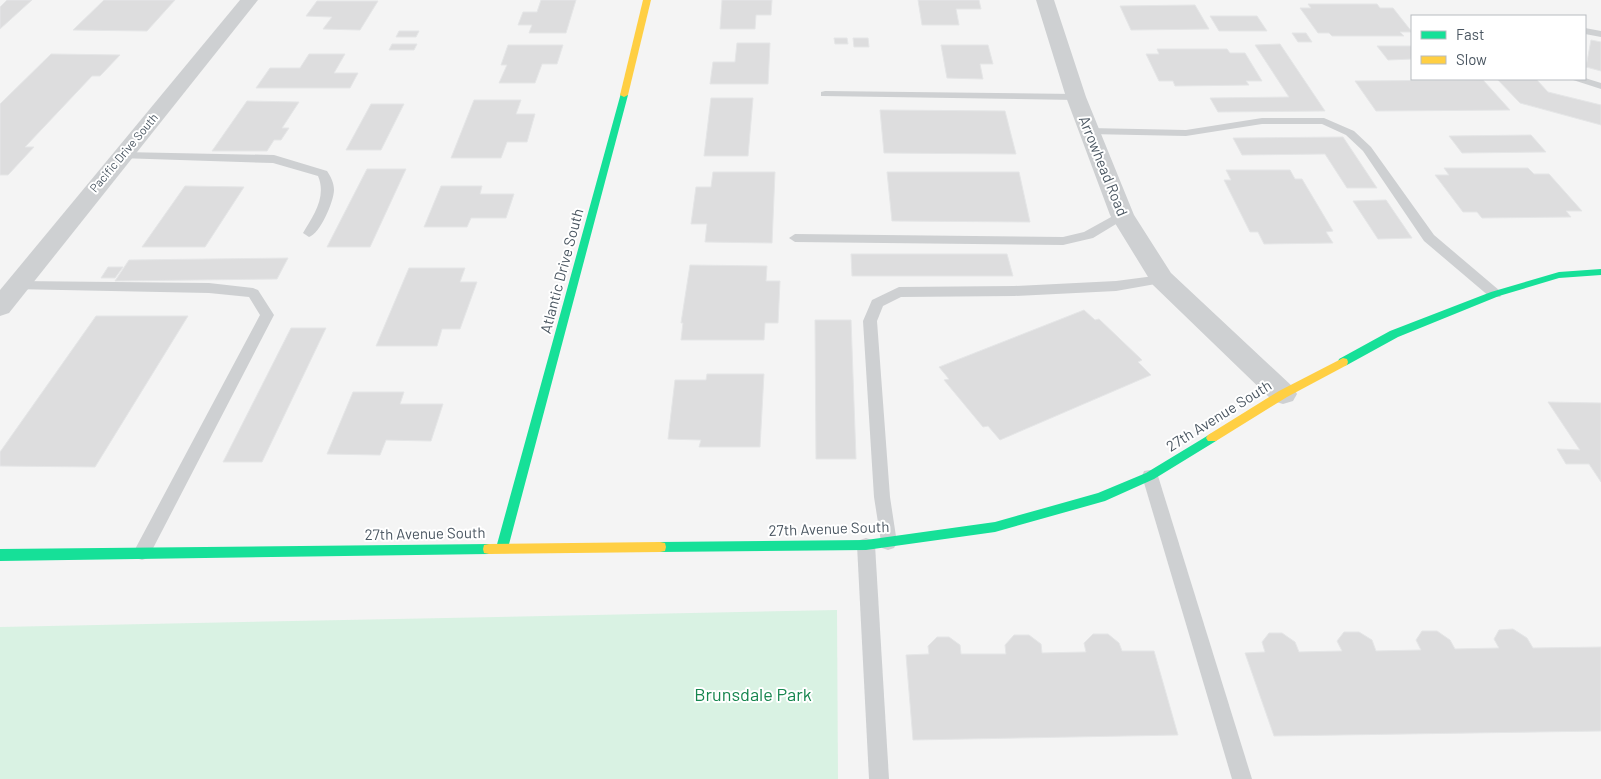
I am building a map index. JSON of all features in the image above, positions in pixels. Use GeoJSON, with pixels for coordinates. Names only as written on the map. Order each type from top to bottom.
{"type":"FeatureCollection","features":[{"type":"Feature","properties":{"kind":"street","name":"Pacific Drive South"},"geometry":{"type":"LineString","coordinates":[[0,307],[249,0]]}},
{"type":"Feature","properties":{"kind":"street","name":"Atlantic Drive South"},"geometry":{"type":"LineString","coordinates":[[502,548],[610,151],[647,0]]}},
{"type":"Feature","properties":{"kind":"street","name":"Arrowhead Road"},"geometry":{"type":"LineString","coordinates":[[1045,0],[1076,97],[1122,216],[1162,279],[1283,394]]}},
{"type":"Feature","properties":{"kind":"street","name":"27th Avenue South"},"geometry":{"type":"LineString","coordinates":[[0,555],[866,545],[888,544],[995,527],[1101,497],[1150,476],[1283,394],[1394,334],[1495,294],[1559,275],[1601,273]]}},
{"type":"Feature","properties":{"kind":"lane"},"geometry":{"type":"LineString","coordinates":[[1586,31],[1601,34]]}},
{"type":"Feature","properties":{"kind":"lane"},"geometry":{"type":"LineString","coordinates":[[1579,80],[1601,86]]}},
{"type":"Feature","properties":{"kind":"lane"},"geometry":{"type":"LineString","coordinates":[[824,94],[1076,97]]}},
{"type":"Feature","properties":{"kind":"lane"},"geometry":{"type":"LineString","coordinates":[[1089,131],[1186,133],[1262,121],[1324,121],[1350,133],[1367,148],[1429,238],[1495,294]]}},
{"type":"Feature","properties":{"kind":"lane"},"geometry":{"type":"LineString","coordinates":[[123,156],[274,159],[323,174],[329,182],[327,201],[308,232]]}},
{"type":"Feature","properties":{"kind":"lane"},"geometry":{"type":"LineString","coordinates":[[795,238],[1063,241],[1088,235],[1122,216]]}},
{"type":"Feature","properties":{"kind":"lane"},"geometry":{"type":"LineString","coordinates":[[888,544],[882,497],[870,321],[877,303],[900,292],[1014,292],[1116,286],[1162,279]]}},
{"type":"Feature","properties":{"kind":"lane"},"geometry":{"type":"LineString","coordinates":[[18,286],[209,288],[253,294],[267,315],[142,553]]}},
{"type":"Feature","properties":{"kind":"lane"},"geometry":{"type":"LineString","coordinates":[[1150,476],[1242,779]]}},
{"type":"Feature","properties":{"kind":"lane"},"geometry":{"type":"LineString","coordinates":[[866,545],[879,779]]}},
{"type":"Feature","properties":{"kind":"green space","name":"Brunsdale Park"},"geometry":{"type":"Polygon","coordinates":[[[837,610],[838,779],[0,779],[0,627],[837,610]]]}},
{"type":"Feature","properties":{"kind":"building"},"geometry":{"type":"Polygon","coordinates":[[[7,0],[32,0],[0,29],[0,7],[7,0]]]}},
{"type":"Feature","properties":{"kind":"building"},"geometry":{"type":"Polygon","coordinates":[[[104,0],[175,0],[147,31],[73,30],[104,0]]]}},
{"type":"Feature","properties":{"kind":"building"},"geometry":{"type":"Polygon","coordinates":[[[541,0],[576,0],[566,33],[529,33],[532,25],[518,25],[523,12],[537,12],[541,0]]]}},
{"type":"Feature","properties":{"kind":"building"},"geometry":{"type":"Polygon","coordinates":[[[722,0],[772,0],[771,15],[756,15],[755,29],[720,29],[722,0]]]}},
{"type":"Feature","properties":{"kind":"building"},"geometry":{"type":"Polygon","coordinates":[[[918,0],[979,0],[981,9],[956,9],[959,25],[922,25],[918,0]]]}},
{"type":"Feature","properties":{"kind":"building"},"geometry":{"type":"Polygon","coordinates":[[[317,1],[378,1],[360,30],[323,29],[332,17],[306,16],[317,1]]]}},
{"type":"Feature","properties":{"kind":"building"},"geometry":{"type":"Polygon","coordinates":[[[1308,4],[1377,4],[1380,8],[1393,8],[1411,32],[1400,32],[1404,36],[1332,36],[1329,33],[1318,33],[1300,8],[1311,8],[1308,4]]]}},
{"type":"Feature","properties":{"kind":"building"},"geometry":{"type":"Polygon","coordinates":[[[1195,5],[1209,29],[1131,30],[1120,6],[1195,5]]]}},
{"type":"Feature","properties":{"kind":"building"},"geometry":{"type":"Polygon","coordinates":[[[1210,16],[1257,16],[1267,31],[1219,31],[1210,16]]]}},
{"type":"Feature","properties":{"kind":"building"},"geometry":{"type":"Polygon","coordinates":[[[399,31],[419,31],[416,37],[396,37],[399,31]]]}},
{"type":"Feature","properties":{"kind":"building"},"geometry":{"type":"Polygon","coordinates":[[[1292,33],[1306,33],[1312,42],[1298,42],[1292,33]]]}},
{"type":"Feature","properties":{"kind":"building"},"geometry":{"type":"Polygon","coordinates":[[[834,38],[847,38],[848,44],[835,44],[834,38]]]}},
{"type":"Feature","properties":{"kind":"building"},"geometry":{"type":"Polygon","coordinates":[[[853,38],[868,38],[869,47],[854,47],[853,38]]]}},
{"type":"Feature","properties":{"kind":"building"},"geometry":{"type":"Polygon","coordinates":[[[1591,40],[1601,42],[1601,71],[1586,67],[1591,40]]]}},
{"type":"Feature","properties":{"kind":"building"},"geometry":{"type":"Polygon","coordinates":[[[737,43],[770,43],[768,84],[710,84],[713,62],[735,62],[737,43]]]}},
{"type":"Feature","properties":{"kind":"building"},"geometry":{"type":"Polygon","coordinates":[[[392,44],[417,44],[414,50],[389,50],[392,44]]]}},
{"type":"Feature","properties":{"kind":"building"},"geometry":{"type":"Polygon","coordinates":[[[1280,44],[1325,111],[1218,112],[1210,98],[1289,97],[1255,45],[1280,44]]]}},
{"type":"Feature","properties":{"kind":"building"},"geometry":{"type":"Polygon","coordinates":[[[508,45],[563,45],[557,64],[542,64],[535,83],[499,83],[507,65],[501,65],[508,45]]]}},
{"type":"Feature","properties":{"kind":"building"},"geometry":{"type":"Polygon","coordinates":[[[941,45],[988,45],[993,64],[980,64],[983,79],[947,78],[941,45]]]}},
{"type":"Feature","properties":{"kind":"building"},"geometry":{"type":"Polygon","coordinates":[[[1377,46],[1411,46],[1411,59],[1388,60],[1377,46]]]}},
{"type":"Feature","properties":{"kind":"building"},"geometry":{"type":"Polygon","coordinates":[[[1157,49],[1227,49],[1230,53],[1245,53],[1262,81],[1246,81],[1249,85],[1175,86],[1173,81],[1159,81],[1146,54],[1159,54],[1157,49]]]}},
{"type":"Feature","properties":{"kind":"building"},"geometry":{"type":"Polygon","coordinates":[[[51,54],[120,55],[100,76],[92,76],[25,147],[34,147],[8,175],[0,175],[0,104],[51,54]]]}},
{"type":"Feature","properties":{"kind":"building"},"geometry":{"type":"Polygon","coordinates":[[[309,54],[345,54],[334,73],[358,73],[350,88],[256,88],[270,68],[300,68],[309,54]]]}},
{"type":"Feature","properties":{"kind":"building"},"geometry":{"type":"Polygon","coordinates":[[[1483,80],[1510,110],[1376,111],[1355,81],[1483,80]]]}},
{"type":"Feature","properties":{"kind":"building"},"geometry":{"type":"Polygon","coordinates":[[[1498,80],[1537,80],[1548,92],[1601,105],[1601,125],[1520,103],[1498,80]]]}},
{"type":"Feature","properties":{"kind":"building"},"geometry":{"type":"Polygon","coordinates":[[[711,98],[753,98],[748,156],[704,156],[711,98]]]}},
{"type":"Feature","properties":{"kind":"building"},"geometry":{"type":"Polygon","coordinates":[[[474,100],[521,100],[516,114],[535,114],[527,142],[507,142],[501,158],[451,158],[474,100]]]}},
{"type":"Feature","properties":{"kind":"building"},"geometry":{"type":"Polygon","coordinates":[[[247,101],[299,102],[282,128],[289,128],[281,140],[274,140],[267,151],[212,151],[247,101]]]}},
{"type":"Feature","properties":{"kind":"building"},"geometry":{"type":"Polygon","coordinates":[[[371,104],[404,104],[381,150],[346,150],[371,104]]]}},
{"type":"Feature","properties":{"kind":"building"},"geometry":{"type":"Polygon","coordinates":[[[880,110],[1005,111],[1016,154],[884,153],[880,110]]]}},
{"type":"Feature","properties":{"kind":"building"},"geometry":{"type":"Polygon","coordinates":[[[1531,135],[1546,152],[1462,153],[1449,136],[1531,135]]]}},
{"type":"Feature","properties":{"kind":"building"},"geometry":{"type":"Polygon","coordinates":[[[1343,137],[1377,188],[1347,188],[1325,154],[1242,155],[1233,138],[1343,137]]]}},
{"type":"Feature","properties":{"kind":"building"},"geometry":{"type":"Polygon","coordinates":[[[1444,168],[1528,168],[1534,174],[1549,174],[1582,211],[1566,211],[1571,217],[1482,218],[1477,212],[1463,212],[1435,175],[1449,175],[1444,168]]]}},
{"type":"Feature","properties":{"kind":"building"},"geometry":{"type":"Polygon","coordinates":[[[367,169],[406,169],[370,247],[327,247],[367,169]]]}},
{"type":"Feature","properties":{"kind":"building"},"geometry":{"type":"Polygon","coordinates":[[[1226,170],[1290,170],[1295,179],[1302,179],[1333,231],[1326,232],[1333,243],[1264,244],[1258,232],[1250,232],[1224,180],[1231,180],[1226,170]]]}},
{"type":"Feature","properties":{"kind":"building"},"geometry":{"type":"Polygon","coordinates":[[[713,172],[775,172],[772,243],[705,242],[707,224],[691,224],[696,187],[711,187],[713,172]]]}},
{"type":"Feature","properties":{"kind":"building"},"geometry":{"type":"Polygon","coordinates":[[[887,172],[1019,172],[1030,222],[892,221],[887,172]]]}},
{"type":"Feature","properties":{"kind":"building"},"geometry":{"type":"Polygon","coordinates":[[[185,186],[244,187],[205,247],[142,247],[185,186]]]}},
{"type":"Feature","properties":{"kind":"building"},"geometry":{"type":"Polygon","coordinates":[[[441,186],[482,186],[480,194],[514,194],[506,218],[471,218],[467,227],[424,227],[441,186]]]}},
{"type":"Feature","properties":{"kind":"building"},"geometry":{"type":"Polygon","coordinates":[[[1386,200],[1412,238],[1378,239],[1353,201],[1386,200]]]}},
{"type":"Feature","properties":{"kind":"building"},"geometry":{"type":"Polygon","coordinates":[[[851,254],[1007,254],[1013,276],[852,276],[851,254]]]}},
{"type":"Feature","properties":{"kind":"building"},"geometry":{"type":"Polygon","coordinates":[[[288,258],[277,279],[115,281],[129,260],[288,258]]]}},
{"type":"Feature","properties":{"kind":"building"},"geometry":{"type":"Polygon","coordinates":[[[690,265],[767,266],[766,281],[780,281],[778,323],[765,323],[764,340],[681,340],[683,323],[681,323],[690,265]]]}},
{"type":"Feature","properties":{"kind":"building"},"geometry":{"type":"Polygon","coordinates":[[[108,267],[123,267],[115,278],[101,278],[108,267]]]}},
{"type":"Feature","properties":{"kind":"building"},"geometry":{"type":"Polygon","coordinates":[[[409,268],[465,268],[460,282],[477,282],[460,329],[442,329],[437,346],[376,346],[409,268]]]}},
{"type":"Feature","properties":{"kind":"building"},"geometry":{"type":"Polygon","coordinates":[[[1084,310],[1095,320],[1099,319],[1142,360],[1138,362],[1151,375],[1000,440],[988,426],[983,427],[944,380],[949,379],[939,367],[1084,310]]]}},
{"type":"Feature","properties":{"kind":"building"},"geometry":{"type":"Polygon","coordinates":[[[96,316],[188,316],[95,467],[0,466],[0,452],[96,316]]]}},
{"type":"Feature","properties":{"kind":"building"},"geometry":{"type":"Polygon","coordinates":[[[815,320],[851,320],[856,459],[816,459],[815,320]]]}},
{"type":"Feature","properties":{"kind":"building"},"geometry":{"type":"Polygon","coordinates":[[[291,328],[326,328],[262,462],[223,462],[291,328]]]}},
{"type":"Feature","properties":{"kind":"building"},"geometry":{"type":"Polygon","coordinates":[[[707,374],[764,374],[760,447],[699,447],[701,440],[668,439],[675,380],[706,380],[707,374]]]}},
{"type":"Feature","properties":{"kind":"building"},"geometry":{"type":"Polygon","coordinates":[[[353,392],[404,392],[400,404],[443,404],[431,441],[386,440],[380,455],[327,454],[353,392]]]}},
{"type":"Feature","properties":{"kind":"building"},"geometry":{"type":"Polygon","coordinates":[[[1548,402],[1601,403],[1601,482],[1589,464],[1566,464],[1557,449],[1580,450],[1548,402]]]}},
{"type":"Feature","properties":{"kind":"building"},"geometry":{"type":"Polygon","coordinates":[[[1513,629],[1527,638],[1533,648],[1601,647],[1601,731],[1274,736],[1245,653],[1265,652],[1262,642],[1269,633],[1282,633],[1295,642],[1299,652],[1342,651],[1337,641],[1344,632],[1359,632],[1372,640],[1376,651],[1421,650],[1416,640],[1422,631],[1437,631],[1450,640],[1455,649],[1499,648],[1494,639],[1499,630],[1513,629]]]}},
{"type":"Feature","properties":{"kind":"building"},"geometry":{"type":"Polygon","coordinates":[[[1093,634],[1108,634],[1119,643],[1122,651],[1154,651],[1178,735],[913,740],[906,655],[929,654],[928,646],[937,637],[949,637],[960,645],[961,654],[1006,654],[1005,645],[1014,635],[1029,635],[1041,644],[1042,653],[1086,652],[1084,643],[1093,634]]]}},
{"type":"Feature","properties":{"kind":"traffic: fast"},"geometry":{"type":"LineString","coordinates":[[502,548],[624,95]]}},
{"type":"Feature","properties":{"kind":"traffic: fast"},"geometry":{"type":"LineString","coordinates":[[1343,362],[1394,334],[1495,294],[1559,275],[1601,272]]}},
{"type":"Feature","properties":{"kind":"traffic: fast"},"geometry":{"type":"LineString","coordinates":[[660,547],[866,545],[995,527],[1101,497],[1150,476],[1212,438]]}},
{"type":"Feature","properties":{"kind":"traffic: fast"},"geometry":{"type":"LineString","coordinates":[[0,555],[489,549]]}},
{"type":"Feature","properties":{"kind":"traffic: slow"},"geometry":{"type":"LineString","coordinates":[[624,95],[647,0]]}},
{"type":"Feature","properties":{"kind":"traffic: slow"},"geometry":{"type":"LineString","coordinates":[[1212,438],[1283,394],[1343,362]]}},
{"type":"Feature","properties":{"kind":"traffic: slow"},"geometry":{"type":"LineString","coordinates":[[489,549],[660,547]]}}]}
